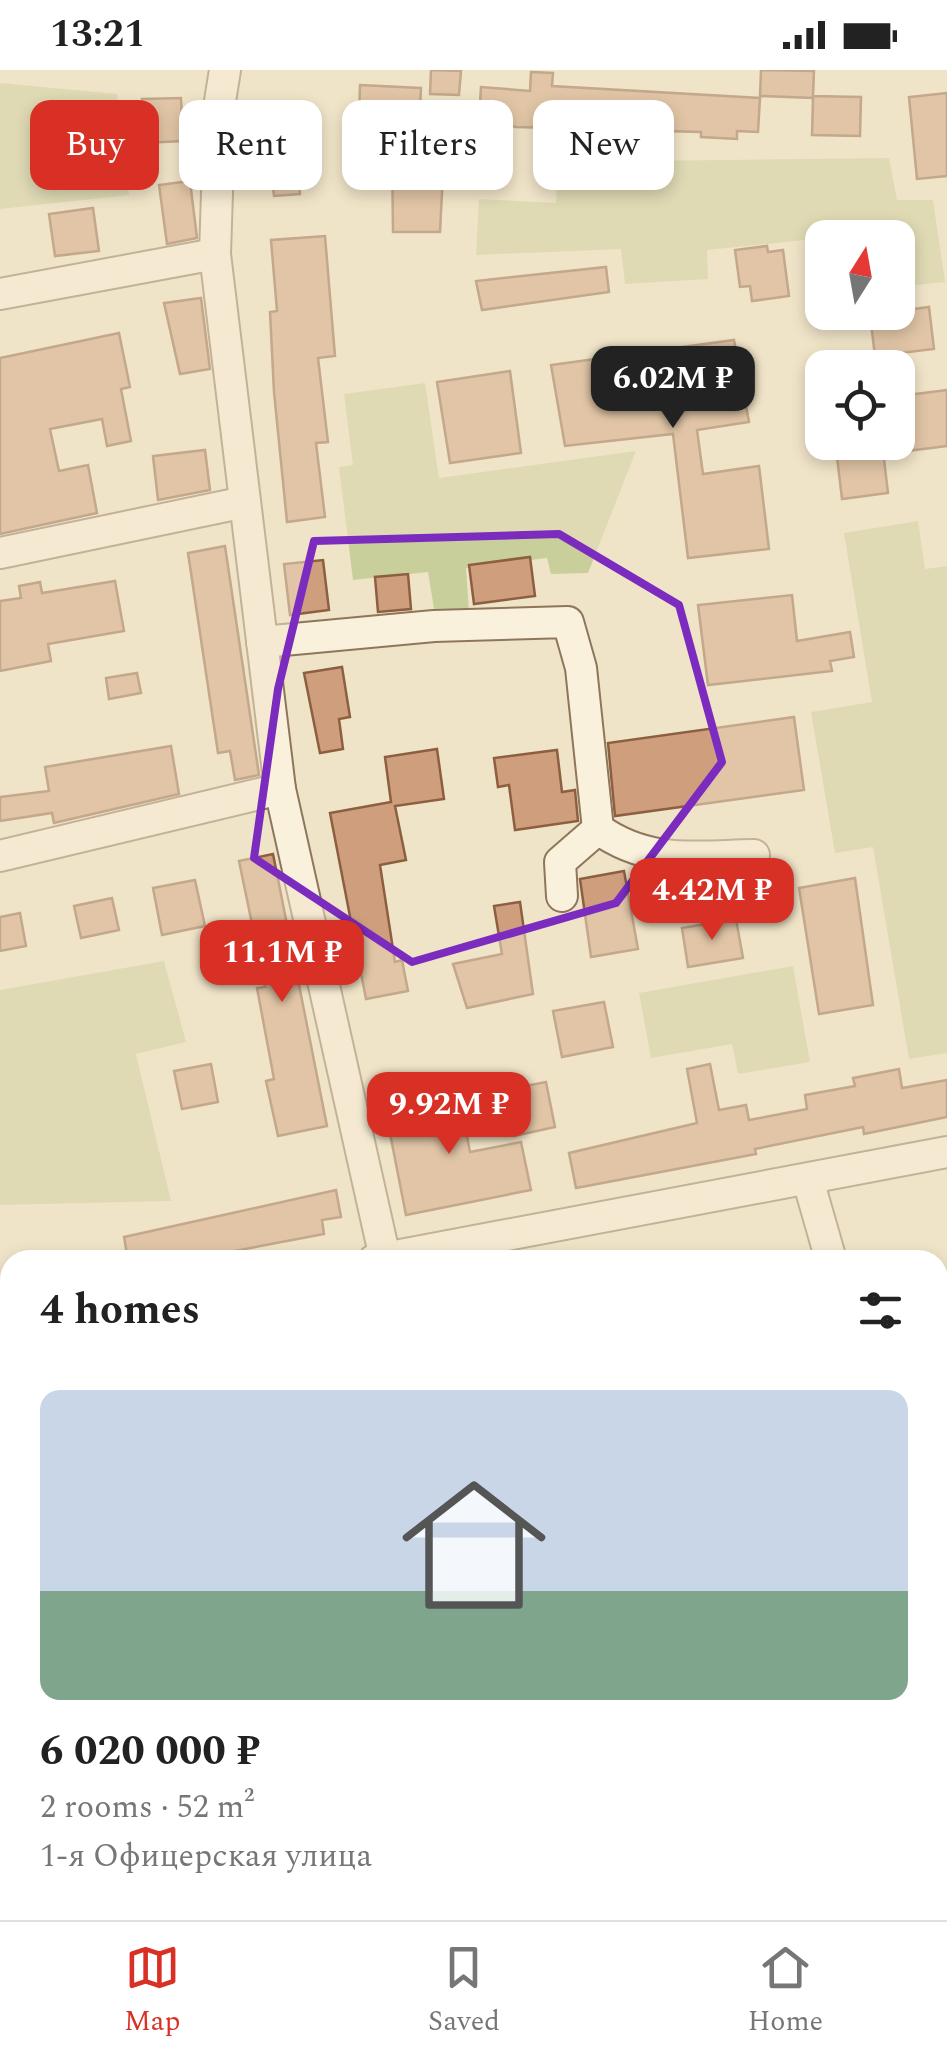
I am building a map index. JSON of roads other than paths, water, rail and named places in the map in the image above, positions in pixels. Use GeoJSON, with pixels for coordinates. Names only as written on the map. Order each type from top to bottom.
{"type":"FeatureCollection","features":[{"type":"Feature","properties":{"kind":"street"},"geometry":{"type":"LineString","coordinates":[[225,70],[220,101],[215,254],[280,789],[378,1250]]}},
{"type":"Feature","properties":{"kind":"street"},"geometry":{"type":"LineString","coordinates":[[0,294],[215,254]]}},
{"type":"Feature","properties":{"kind":"street"},"geometry":{"type":"LineString","coordinates":[[0,554],[244,502]]}},
{"type":"Feature","properties":{"kind":"street"},"geometry":{"type":"LineString","coordinates":[[262,642],[434,626],[568,622],[581,668],[598,830],[623,847],[651,856],[754,855]]}},
{"type":"Feature","properties":{"kind":"street"},"geometry":{"type":"LineString","coordinates":[[0,856],[280,789]]}},
{"type":"Feature","properties":{"kind":"street"},"geometry":{"type":"LineString","coordinates":[[562,896],[560,862],[598,830]]}},
{"type":"Feature","properties":{"kind":"street"},"geometry":{"type":"LineString","coordinates":[[454,1250],[947,1152]]}},
{"type":"Feature","properties":{"kind":"street"},"geometry":{"type":"LineString","coordinates":[[808,1180],[828,1250]]}}]}
